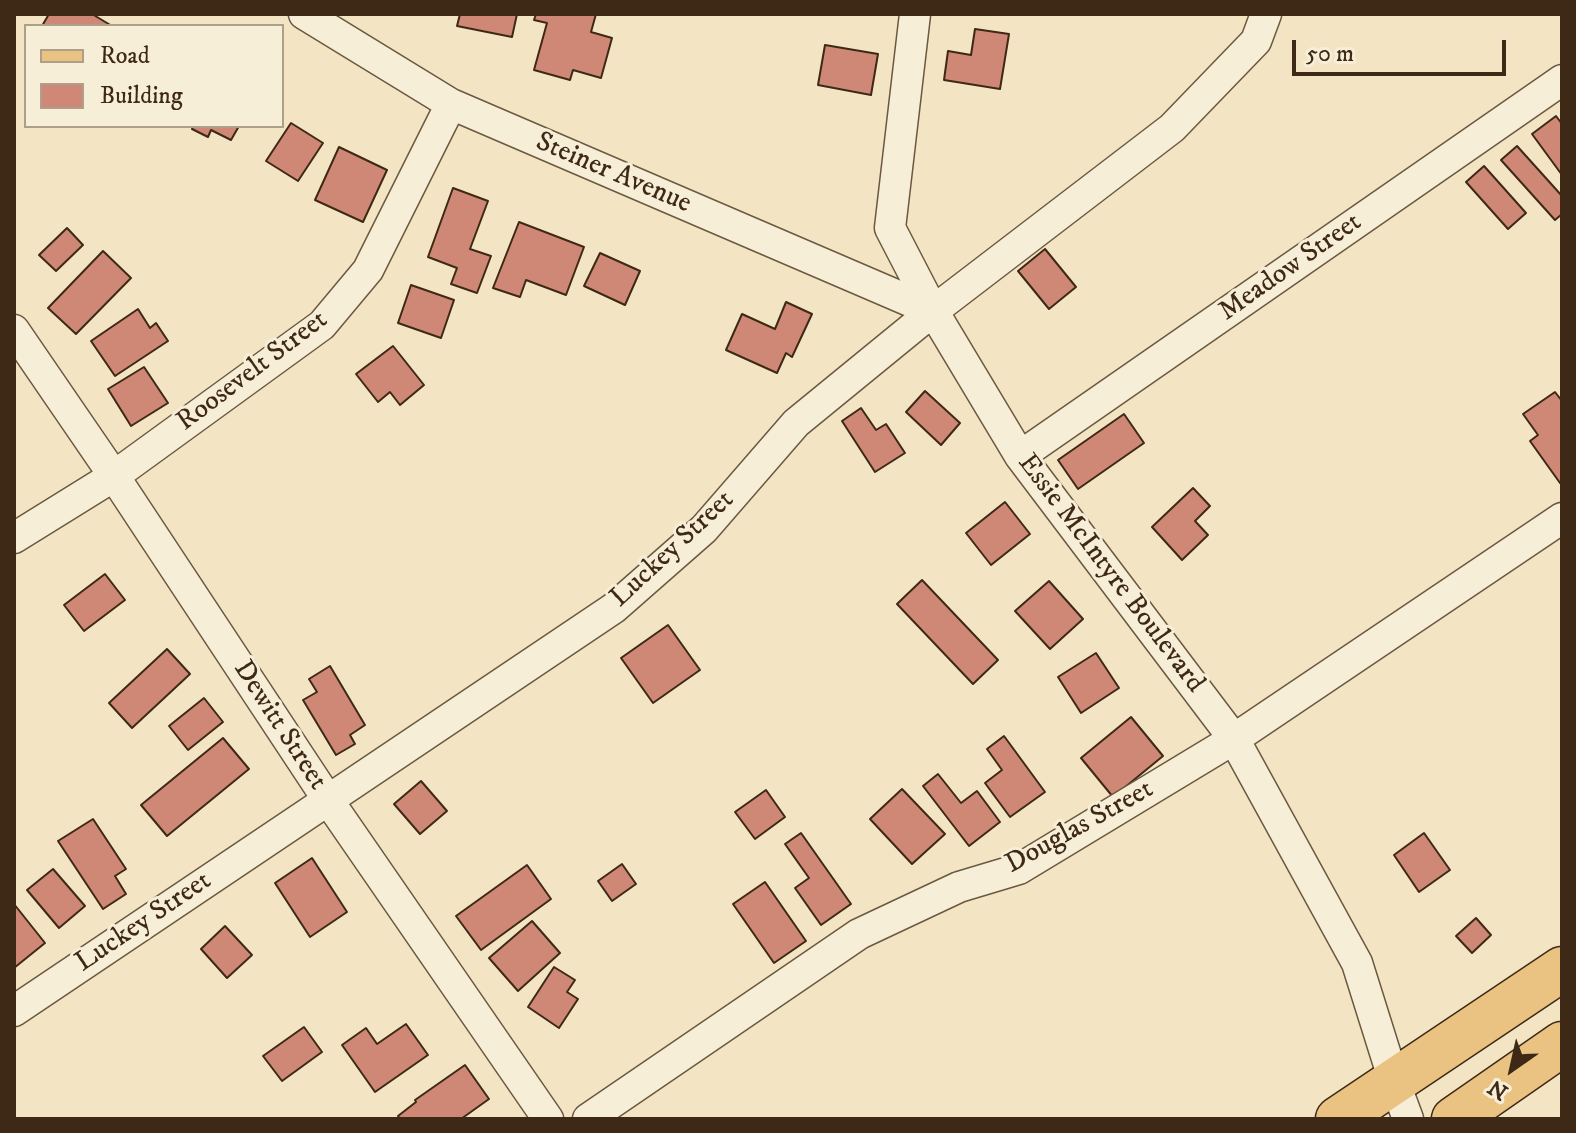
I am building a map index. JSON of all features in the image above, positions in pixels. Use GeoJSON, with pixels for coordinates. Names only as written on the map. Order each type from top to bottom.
{"type":"FeatureCollection","features":[{"type":"Feature","properties":{"kind":"main road"},"geometry":{"type":"LineString","coordinates":[[1338,1119],[1401,1100],[1562,969]]}},
{"type":"Feature","properties":{"kind":"main road"},"geometry":{"type":"LineString","coordinates":[[1454,1119],[1562,1044]]}},
{"type":"Feature","properties":{"kind":"street","name":"Steiner Avenue"},"geometry":{"type":"LineString","coordinates":[[304,14],[451,104],[933,311]]}},
{"type":"Feature","properties":{"kind":"street","name":"Essie McIntyre Boulevard"},"geometry":{"type":"LineString","coordinates":[[915,14],[890,228],[933,311],[1020,456],[1234,739],[1357,963],[1401,1100]]}},
{"type":"Feature","properties":{"kind":"street","name":"Luckey Street"},"geometry":{"type":"LineString","coordinates":[[14,1011],[614,608],[704,529],[796,423],[933,311],[1172,128],[1256,41],[1266,14]]}},
{"type":"Feature","properties":{"kind":"street","name":"Meadow Street"},"geometry":{"type":"LineString","coordinates":[[1020,456],[1562,80]]}},
{"type":"Feature","properties":{"kind":"street","name":"Roosevelt Street"},"geometry":{"type":"LineString","coordinates":[[14,538],[114,476],[322,325],[368,270],[451,104]]}},
{"type":"Feature","properties":{"kind":"street","name":"Dewitt Street"},"geometry":{"type":"LineString","coordinates":[[14,330],[328,800],[548,1119]]}},
{"type":"Feature","properties":{"kind":"street","name":"Douglas Street"},"geometry":{"type":"LineString","coordinates":[[588,1119],[859,934],[959,887],[1019,869],[1234,739],[1562,518]]}},
{"type":"Feature","properties":{"kind":"building"},"geometry":{"type":"Polygon","coordinates":[[[49,14],[92,14],[109,24],[43,24],[49,14]]]}},
{"type":"Feature","properties":{"kind":"building"},"geometry":{"type":"Polygon","coordinates":[[[460,14],[517,14],[512,37],[457,26],[460,14]]]}},
{"type":"Feature","properties":{"kind":"building"},"geometry":{"type":"Polygon","coordinates":[[[536,14],[596,14],[591,32],[612,38],[601,78],[573,70],[570,80],[534,70],[547,23],[534,20],[536,14]]]}},
{"type":"Feature","properties":{"kind":"building"},"geometry":{"type":"Polygon","coordinates":[[[975,29],[1009,34],[1000,89],[944,80],[948,51],[971,55],[975,29]]]}},
{"type":"Feature","properties":{"kind":"building"},"geometry":{"type":"Polygon","coordinates":[[[825,45],[878,54],[871,95],[818,85],[825,45]]]}},
{"type":"Feature","properties":{"kind":"building"},"geometry":{"type":"Polygon","coordinates":[[[1556,116],[1562,124],[1562,175],[1532,134],[1556,116]]]}},
{"type":"Feature","properties":{"kind":"building"},"geometry":{"type":"Polygon","coordinates":[[[291,123],[323,143],[298,181],[266,161],[291,123]]]}},
{"type":"Feature","properties":{"kind":"building"},"geometry":{"type":"Polygon","coordinates":[[[238,128],[231,140],[211,130],[208,137],[192,129],[238,128]]]}},
{"type":"Feature","properties":{"kind":"building"},"geometry":{"type":"Polygon","coordinates":[[[1517,146],[1562,196],[1562,214],[1555,220],[1501,160],[1517,146]]]}},
{"type":"Feature","properties":{"kind":"building"},"geometry":{"type":"Polygon","coordinates":[[[339,147],[387,170],[363,222],[315,200],[339,147]]]}},
{"type":"Feature","properties":{"kind":"building"},"geometry":{"type":"Polygon","coordinates":[[[1484,166],[1526,213],[1508,229],[1466,182],[1484,166]]]}},
{"type":"Feature","properties":{"kind":"building"},"geometry":{"type":"Polygon","coordinates":[[[453,188],[488,201],[470,249],[491,256],[477,293],[451,284],[457,268],[428,257],[453,188]]]}},
{"type":"Feature","properties":{"kind":"building"},"geometry":{"type":"Polygon","coordinates":[[[519,222],[584,247],[566,295],[526,280],[520,297],[493,288],[519,222]]]}},
{"type":"Feature","properties":{"kind":"building"},"geometry":{"type":"Polygon","coordinates":[[[67,228],[83,245],[56,271],[39,255],[67,228]]]}},
{"type":"Feature","properties":{"kind":"building"},"geometry":{"type":"Polygon","coordinates":[[[1045,249],[1076,287],[1049,309],[1018,271],[1045,249]]]}},
{"type":"Feature","properties":{"kind":"building"},"geometry":{"type":"Polygon","coordinates":[[[103,251],[131,278],[76,334],[48,308],[103,251]]]}},
{"type":"Feature","properties":{"kind":"building"},"geometry":{"type":"Polygon","coordinates":[[[600,253],[640,271],[625,305],[584,286],[600,253]]]}},
{"type":"Feature","properties":{"kind":"building"},"geometry":{"type":"Polygon","coordinates":[[[411,285],[454,300],[441,338],[398,323],[411,285]]]}},
{"type":"Feature","properties":{"kind":"building"},"geometry":{"type":"Polygon","coordinates":[[[786,302],[812,314],[792,357],[786,353],[777,373],[726,350],[742,314],[775,329],[786,302]]]}},
{"type":"Feature","properties":{"kind":"building"},"geometry":{"type":"Polygon","coordinates":[[[138,309],[150,328],[156,323],[168,341],[115,376],[91,341],[138,309]]]}},
{"type":"Feature","properties":{"kind":"building"},"geometry":{"type":"Polygon","coordinates":[[[393,346],[424,385],[400,405],[390,392],[378,402],[356,374],[393,346]]]}},
{"type":"Feature","properties":{"kind":"building"},"geometry":{"type":"Polygon","coordinates":[[[144,367],[168,403],[131,426],[108,389],[144,367]]]}},
{"type":"Feature","properties":{"kind":"building"},"geometry":{"type":"Polygon","coordinates":[[[925,391],[960,423],[941,445],[906,412],[925,391]]]}},
{"type":"Feature","properties":{"kind":"building"},"geometry":{"type":"Polygon","coordinates":[[[1555,392],[1562,401],[1560,483],[1530,441],[1538,435],[1523,414],[1555,392]]]}},
{"type":"Feature","properties":{"kind":"building"},"geometry":{"type":"Polygon","coordinates":[[[861,408],[876,430],[886,424],[905,453],[875,472],[842,421],[861,408]]]}},
{"type":"Feature","properties":{"kind":"building"},"geometry":{"type":"Polygon","coordinates":[[[1124,414],[1144,443],[1078,489],[1058,460],[1124,414]]]}},
{"type":"Feature","properties":{"kind":"building"},"geometry":{"type":"Polygon","coordinates":[[[1193,488],[1210,506],[1195,521],[1208,535],[1182,560],[1152,527],[1193,488]]]}},
{"type":"Feature","properties":{"kind":"building"},"geometry":{"type":"Polygon","coordinates":[[[1005,502],[1030,534],[991,565],[966,533],[1005,502]]]}},
{"type":"Feature","properties":{"kind":"building"},"geometry":{"type":"Polygon","coordinates":[[[105,574],[125,600],[84,631],[64,605],[105,574]]]}},
{"type":"Feature","properties":{"kind":"building"},"geometry":{"type":"Polygon","coordinates":[[[922,580],[998,660],[973,684],[897,604],[922,580]]]}},
{"type":"Feature","properties":{"kind":"building"},"geometry":{"type":"Polygon","coordinates":[[[1049,581],[1083,619],[1050,649],[1015,611],[1049,581]]]}},
{"type":"Feature","properties":{"kind":"building"},"geometry":{"type":"Polygon","coordinates":[[[668,625],[700,670],[653,703],[621,658],[668,625]]]}},
{"type":"Feature","properties":{"kind":"building"},"geometry":{"type":"Polygon","coordinates":[[[167,649],[190,674],[132,728],[109,703],[167,649]]]}},
{"type":"Feature","properties":{"kind":"building"},"geometry":{"type":"Polygon","coordinates":[[[1096,653],[1119,688],[1081,713],[1058,677],[1096,653]]]}},
{"type":"Feature","properties":{"kind":"building"},"geometry":{"type":"Polygon","coordinates":[[[330,666],[365,725],[350,735],[355,744],[336,755],[303,700],[317,692],[309,679],[330,666]]]}},
{"type":"Feature","properties":{"kind":"building"},"geometry":{"type":"Polygon","coordinates":[[[204,698],[223,722],[188,750],[169,726],[204,698]]]}},
{"type":"Feature","properties":{"kind":"building"},"geometry":{"type":"Polygon","coordinates":[[[1131,717],[1163,756],[1113,797],[1081,758],[1131,717]]]}},
{"type":"Feature","properties":{"kind":"building"},"geometry":{"type":"Polygon","coordinates":[[[1004,736],[1045,792],[1010,817],[985,783],[1002,770],[987,749],[1004,736]]]}},
{"type":"Feature","properties":{"kind":"building"},"geometry":{"type":"Polygon","coordinates":[[[223,738],[249,769],[167,836],[141,805],[223,738]]]}},
{"type":"Feature","properties":{"kind":"building"},"geometry":{"type":"Polygon","coordinates":[[[938,774],[961,803],[977,791],[1000,822],[969,846],[923,786],[938,774]]]}},
{"type":"Feature","properties":{"kind":"building"},"geometry":{"type":"Polygon","coordinates":[[[421,781],[447,811],[420,834],[394,804],[421,781]]]}},
{"type":"Feature","properties":{"kind":"building"},"geometry":{"type":"Polygon","coordinates":[[[902,789],[945,834],[912,864],[870,819],[902,789]]]}},
{"type":"Feature","properties":{"kind":"building"},"geometry":{"type":"Polygon","coordinates":[[[766,790],[785,817],[755,839],[735,812],[766,790]]]}},
{"type":"Feature","properties":{"kind":"building"},"geometry":{"type":"Polygon","coordinates":[[[93,819],[126,869],[115,876],[126,894],[103,909],[58,841],[93,819]]]}},
{"type":"Feature","properties":{"kind":"building"},"geometry":{"type":"Polygon","coordinates":[[[801,833],[851,904],[821,925],[795,888],[809,878],[785,844],[801,833]]]}},
{"type":"Feature","properties":{"kind":"building"},"geometry":{"type":"Polygon","coordinates":[[[1424,833],[1450,870],[1419,892],[1394,855],[1424,833]]]}},
{"type":"Feature","properties":{"kind":"building"},"geometry":{"type":"Polygon","coordinates":[[[312,858],[347,912],[310,937],[275,883],[312,858]]]}},
{"type":"Feature","properties":{"kind":"building"},"geometry":{"type":"Polygon","coordinates":[[[622,864],[636,884],[612,901],[598,881],[622,864]]]}},
{"type":"Feature","properties":{"kind":"building"},"geometry":{"type":"Polygon","coordinates":[[[527,865],[551,899],[481,950],[456,916],[527,865]]]}},
{"type":"Feature","properties":{"kind":"building"},"geometry":{"type":"Polygon","coordinates":[[[53,869],[85,906],[59,928],[27,890],[53,869]]]}},
{"type":"Feature","properties":{"kind":"building"},"geometry":{"type":"Polygon","coordinates":[[[765,882],[806,941],[774,963],[733,904],[765,882]]]}},
{"type":"Feature","properties":{"kind":"building"},"geometry":{"type":"Polygon","coordinates":[[[14,904],[45,943],[14,968],[14,904]]]}},
{"type":"Feature","properties":{"kind":"building"},"geometry":{"type":"Polygon","coordinates":[[[1476,918],[1491,935],[1472,953],[1456,936],[1476,918]]]}},
{"type":"Feature","properties":{"kind":"building"},"geometry":{"type":"Polygon","coordinates":[[[532,921],[560,953],[518,991],[489,958],[532,921]]]}},
{"type":"Feature","properties":{"kind":"building"},"geometry":{"type":"Polygon","coordinates":[[[225,926],[252,955],[227,978],[201,949],[225,926]]]}},
{"type":"Feature","properties":{"kind":"building"},"geometry":{"type":"Polygon","coordinates":[[[554,967],[575,980],[567,992],[578,999],[559,1028],[528,1007],[554,967]]]}},
{"type":"Feature","properties":{"kind":"building"},"geometry":{"type":"Polygon","coordinates":[[[406,1024],[428,1055],[375,1092],[342,1045],[366,1028],[377,1044],[406,1024]]]}},
{"type":"Feature","properties":{"kind":"building"},"geometry":{"type":"Polygon","coordinates":[[[304,1027],[322,1052],[282,1081],[263,1056],[304,1027]]]}},
{"type":"Feature","properties":{"kind":"building"},"geometry":{"type":"Polygon","coordinates":[[[465,1065],[489,1099],[461,1119],[400,1119],[398,1116],[415,1100],[465,1065]]]}}]}
